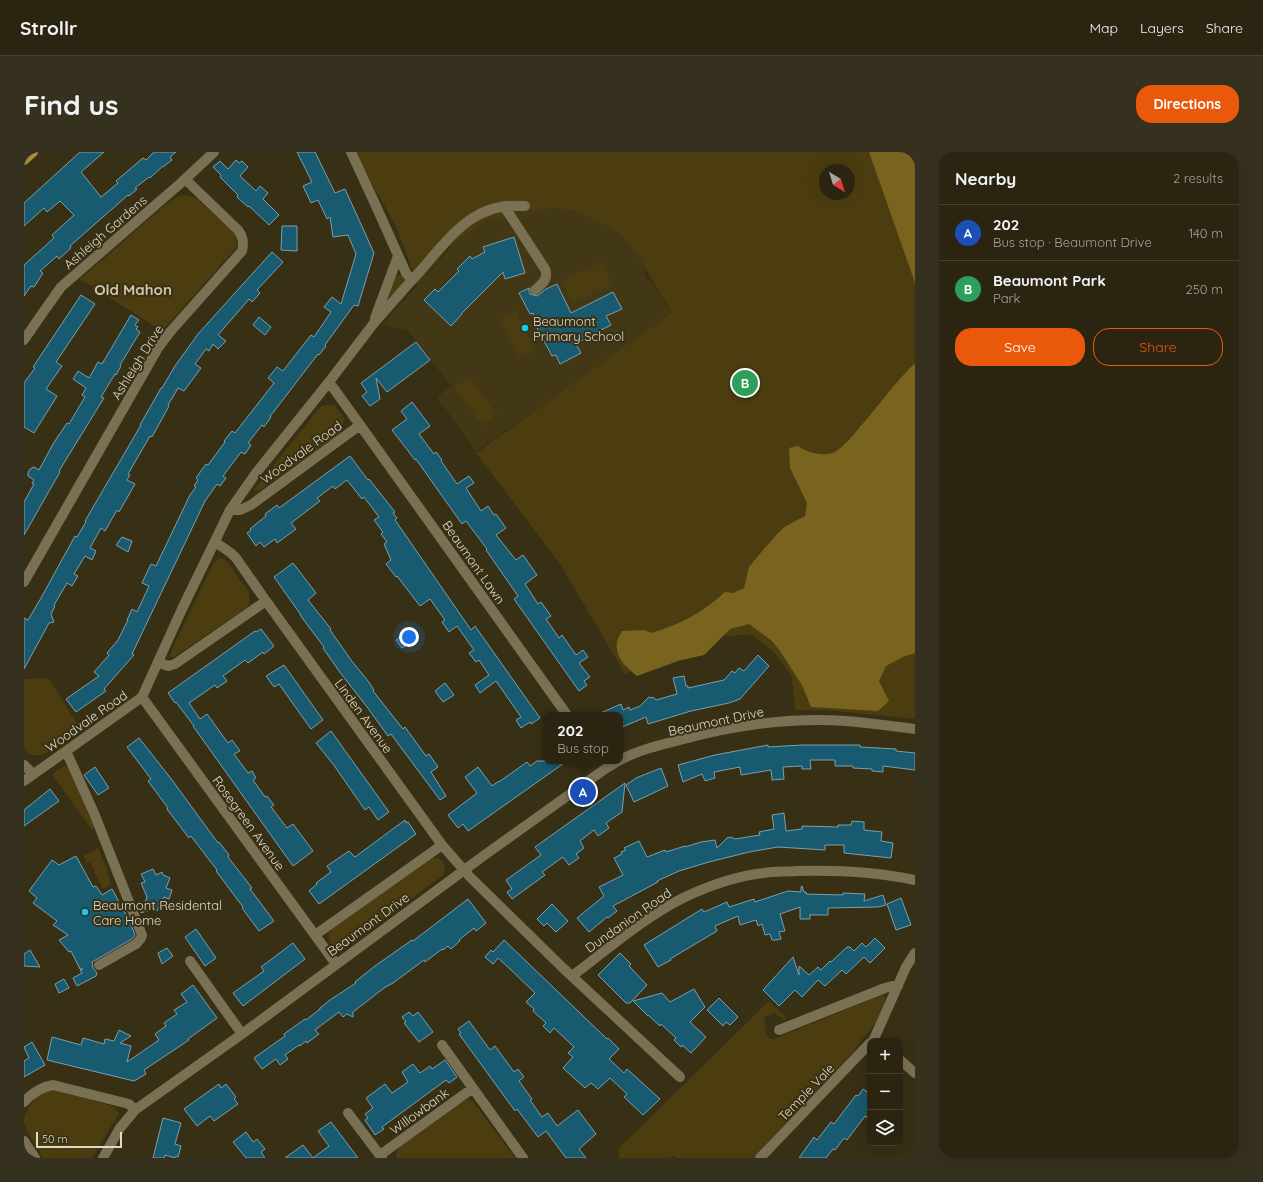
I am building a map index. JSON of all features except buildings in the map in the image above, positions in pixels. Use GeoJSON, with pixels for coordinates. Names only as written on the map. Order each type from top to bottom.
{"type":"FeatureCollection","features":[{"type":"Feature","properties":{"kind":"main road"},"geometry":{"type":"LineString","coordinates":[[24,160],[33,152]]}},
{"type":"Feature","properties":{"kind":"street","name":"Ashleigh Gardens"},"geometry":{"type":"LineString","coordinates":[[24,340],[61,287],[214,152]]}},
{"type":"Feature","properties":{"kind":"street"},"geometry":{"type":"LineString","coordinates":[[351,152],[406,273],[412,280]]}},
{"type":"Feature","properties":{"kind":"street","name":"Ashleigh Drive"},"geometry":{"type":"LineString","coordinates":[[24,582],[158,348],[170,332],[242,251],[244,244],[243,238],[238,230],[185,179]]}},
{"type":"Feature","properties":{"kind":"street"},"geometry":{"type":"LineString","coordinates":[[374,323],[449,237],[460,228],[490,210],[504,206],[525,206]]}},
{"type":"Feature","properties":{"kind":"street"},"geometry":{"type":"LineString","coordinates":[[504,206],[547,273],[546,278],[535,290]]}},
{"type":"Feature","properties":{"kind":"street"},"geometry":{"type":"LineString","coordinates":[[374,323],[398,256]]}},
{"type":"Feature","properties":{"kind":"street","name":"Woodvale Road"},"geometry":{"type":"LineString","coordinates":[[24,781],[142,697],[230,510],[256,473],[374,323]]}},
{"type":"Feature","properties":{"kind":"street","name":"Woodvale Road"},"geometry":{"type":"LineString","coordinates":[[230,510],[240,510],[251,505],[360,425],[329,382]]}},
{"type":"Feature","properties":{"kind":"street","name":"Beaumont Lawn"},"geometry":{"type":"LineString","coordinates":[[360,425],[565,712]]}},
{"type":"Feature","properties":{"kind":"street"},"geometry":{"type":"LineString","coordinates":[[158,662],[168,666],[175,664],[266,601],[236,558],[215,542]]}},
{"type":"Feature","properties":{"kind":"street","name":"Linden Avenue"},"geometry":{"type":"LineString","coordinates":[[266,601],[442,845],[470,877],[572,976],[680,1077]]}},
{"type":"Feature","properties":{"kind":"street","name":"Rosegreen Avenue"},"geometry":{"type":"LineString","coordinates":[[142,697],[336,964]]}},
{"type":"Feature","properties":{"kind":"street","name":"Beaumont Drive"},"geometry":{"type":"LineString","coordinates":[[623,758],[635,753],[700,734],[757,723],[807,720],[844,721],[915,729]]}},
{"type":"Feature","properties":{"kind":"street"},"geometry":{"type":"LineString","coordinates":[[66,751],[94,813],[142,935],[136,944],[99,965]]}},
{"type":"Feature","properties":{"kind":"street"},"geometry":{"type":"LineString","coordinates":[[24,765],[33,774]]}},
{"type":"Feature","properties":{"kind":"street","name":"Beaumont Drive"},"geometry":{"type":"LineString","coordinates":[[103,1158],[120,1128],[135,1110],[242,1034],[464,870],[602,765]]}},
{"type":"Feature","properties":{"kind":"street"},"geometry":{"type":"LineString","coordinates":[[315,935],[442,845]]}},
{"type":"Feature","properties":{"kind":"street","name":"Dundanion Road"},"geometry":{"type":"LineString","coordinates":[[572,976],[652,916],[682,898],[717,884],[744,876],[765,872],[820,871],[864,873],[915,880]]}},
{"type":"Feature","properties":{"kind":"street","name":"Temple Vale"},"geometry":{"type":"LineString","coordinates":[[874,1038],[906,968],[915,953]]}},
{"type":"Feature","properties":{"kind":"street"},"geometry":{"type":"LineString","coordinates":[[190,961],[242,1034]]}},
{"type":"Feature","properties":{"kind":"street"},"geometry":{"type":"LineString","coordinates":[[779,1030],[885,988],[898,986]]}},
{"type":"Feature","properties":{"kind":"street"},"geometry":{"type":"LineString","coordinates":[[442,1045],[523,1158]]}},
{"type":"Feature","properties":{"kind":"street","name":"Temple Vale"},"geometry":{"type":"LineString","coordinates":[[760,1158],[867,1047]]}},
{"type":"Feature","properties":{"kind":"street"},"geometry":{"type":"LineString","coordinates":[[903,1063],[915,1073]]}},
{"type":"Feature","properties":{"kind":"street"},"geometry":{"type":"LineString","coordinates":[[24,1102],[46,1086],[53,1085],[129,1104],[135,1110]]}},
{"type":"Feature","properties":{"kind":"street","name":"Willowbank"},"geometry":{"type":"LineString","coordinates":[[348,1113],[381,1156],[473,1088]]}},
{"type":"Feature","properties":{"kind":"street"},"geometry":{"type":"LineString","coordinates":[[24,1141],[35,1158]]}},
{"type":"Feature","properties":{"kind":"shaded area"},"geometry":{"type":"Polygon","coordinates":[[[354,152],[915,152],[915,719],[826,710],[795,710],[792,677],[775,653],[751,634],[708,638],[625,674],[560,564],[476,453],[672,313],[634,249],[619,232],[576,212],[556,208],[517,212],[508,219],[501,217],[486,221],[451,244],[418,285],[396,226],[354,152]]]}},
{"type":"Feature","properties":{"kind":"shaded area"},"geometry":{"type":"Polygon","coordinates":[[[869,152],[915,152],[915,283],[869,152]]]}},
{"type":"Feature","properties":{"kind":"shaded area"},"geometry":{"type":"Polygon","coordinates":[[[184,195],[197,199],[234,233],[237,244],[235,249],[162,331],[80,279],[169,202],[184,195]]]}},
{"type":"Feature","properties":{"kind":"shaded area","name":"Beaumont Primary School"},"geometry":{"type":"Polygon","coordinates":[[[542,208],[556,208],[575,212],[603,223],[622,233],[631,243],[646,268],[643,272],[647,280],[651,280],[673,316],[476,451],[437,397],[451,386],[408,330],[382,325],[449,250],[451,244],[486,221],[516,212],[542,208]]]}},
{"type":"Feature","properties":{"kind":"shaded area"},"geometry":{"type":"Polygon","coordinates":[[[601,262],[612,284],[573,303],[562,281],[601,262]]]}},
{"type":"Feature","properties":{"kind":"shaded area"},"geometry":{"type":"Polygon","coordinates":[[[398,275],[403,277],[405,281],[388,299],[393,280],[398,275]]]}},
{"type":"Feature","properties":{"kind":"shaded area"},"geometry":{"type":"Polygon","coordinates":[[[516,311],[535,350],[519,357],[500,319],[516,311]]]}},
{"type":"Feature","properties":{"kind":"shaded area"},"geometry":{"type":"Polygon","coordinates":[[[915,363],[915,653],[905,656],[886,666],[879,681],[889,701],[878,711],[811,707],[802,685],[780,651],[772,641],[749,624],[730,629],[704,655],[678,661],[637,676],[629,669],[622,662],[617,648],[618,640],[622,631],[644,630],[651,633],[662,630],[700,612],[725,592],[733,593],[744,588],[749,567],[763,550],[786,526],[805,516],[807,503],[790,468],[789,448],[798,446],[806,451],[821,454],[835,452],[851,438],[915,363]]]}},
{"type":"Feature","properties":{"kind":"shaded area"},"geometry":{"type":"Polygon","coordinates":[[[469,377],[497,414],[482,425],[454,387],[469,377]]]}},
{"type":"Feature","properties":{"kind":"shaded area"},"geometry":{"type":"Polygon","coordinates":[[[321,406],[335,406],[344,418],[342,432],[260,490],[255,491],[254,490],[321,406]]]}},
{"type":"Feature","properties":{"kind":"shaded area"},"geometry":{"type":"Polygon","coordinates":[[[220,558],[224,559],[228,563],[249,592],[249,604],[245,609],[174,657],[171,657],[170,655],[174,645],[213,564],[220,558]]]}},
{"type":"Feature","properties":{"kind":"shaded area"},"geometry":{"type":"Polygon","coordinates":[[[47,678],[50,680],[81,730],[51,751],[44,754],[32,755],[24,749],[24,679],[47,678]]]}},
{"type":"Feature","properties":{"kind":"shaded area"},"geometry":{"type":"Polygon","coordinates":[[[64,766],[69,768],[95,827],[92,830],[52,774],[64,766]]]}},
{"type":"Feature","properties":{"kind":"shaded area"},"geometry":{"type":"Polygon","coordinates":[[[98,848],[111,884],[103,889],[90,862],[87,863],[83,856],[98,848]]]}},
{"type":"Feature","properties":{"kind":"shaded area"},"geometry":{"type":"Polygon","coordinates":[[[433,858],[439,858],[442,862],[445,868],[443,875],[347,947],[339,949],[332,945],[329,940],[329,932],[331,930],[422,863],[433,858]]]}},
{"type":"Feature","properties":{"kind":"shaded area"},"geometry":{"type":"Polygon","coordinates":[[[882,995],[885,997],[885,1000],[876,1022],[852,1053],[753,1158],[677,1158],[673,1156],[670,1158],[619,1158],[619,1148],[769,1001],[787,1018],[784,1020],[774,1013],[765,1017],[765,1030],[771,1040],[882,995]]]}},
{"type":"Feature","properties":{"kind":"shaded area"},"geometry":{"type":"Polygon","coordinates":[[[49,1089],[59,1090],[115,1107],[119,1114],[92,1158],[43,1158],[24,1122],[26,1112],[32,1102],[40,1094],[49,1089]]]}},
{"type":"Feature","properties":{"kind":"shaded area"},"geometry":{"type":"Polygon","coordinates":[[[469,1099],[473,1102],[515,1158],[396,1158],[400,1145],[462,1101],[469,1099]]]}},
{"type":"Feature","properties":{"kind":"place","name":"Beaumont Primary School"},"geometry":{"type":"Point","coordinates":[525,328]}},
{"type":"Feature","properties":{"kind":"place","name":"Beaumont Park"},"geometry":{"type":"Point","coordinates":[745,383]}},
{"type":"Feature","properties":{"kind":"place","name":"202"},"geometry":{"type":"Point","coordinates":[583,792]}},
{"type":"Feature","properties":{"kind":"place","name":"Beaumont Residental Care Home"},"geometry":{"type":"Point","coordinates":[85,912]}},
{"type":"Feature","properties":{"kind":"district","name":"Old Mahon"},"geometry":{"type":"Point","coordinates":[133,289]}}]}
